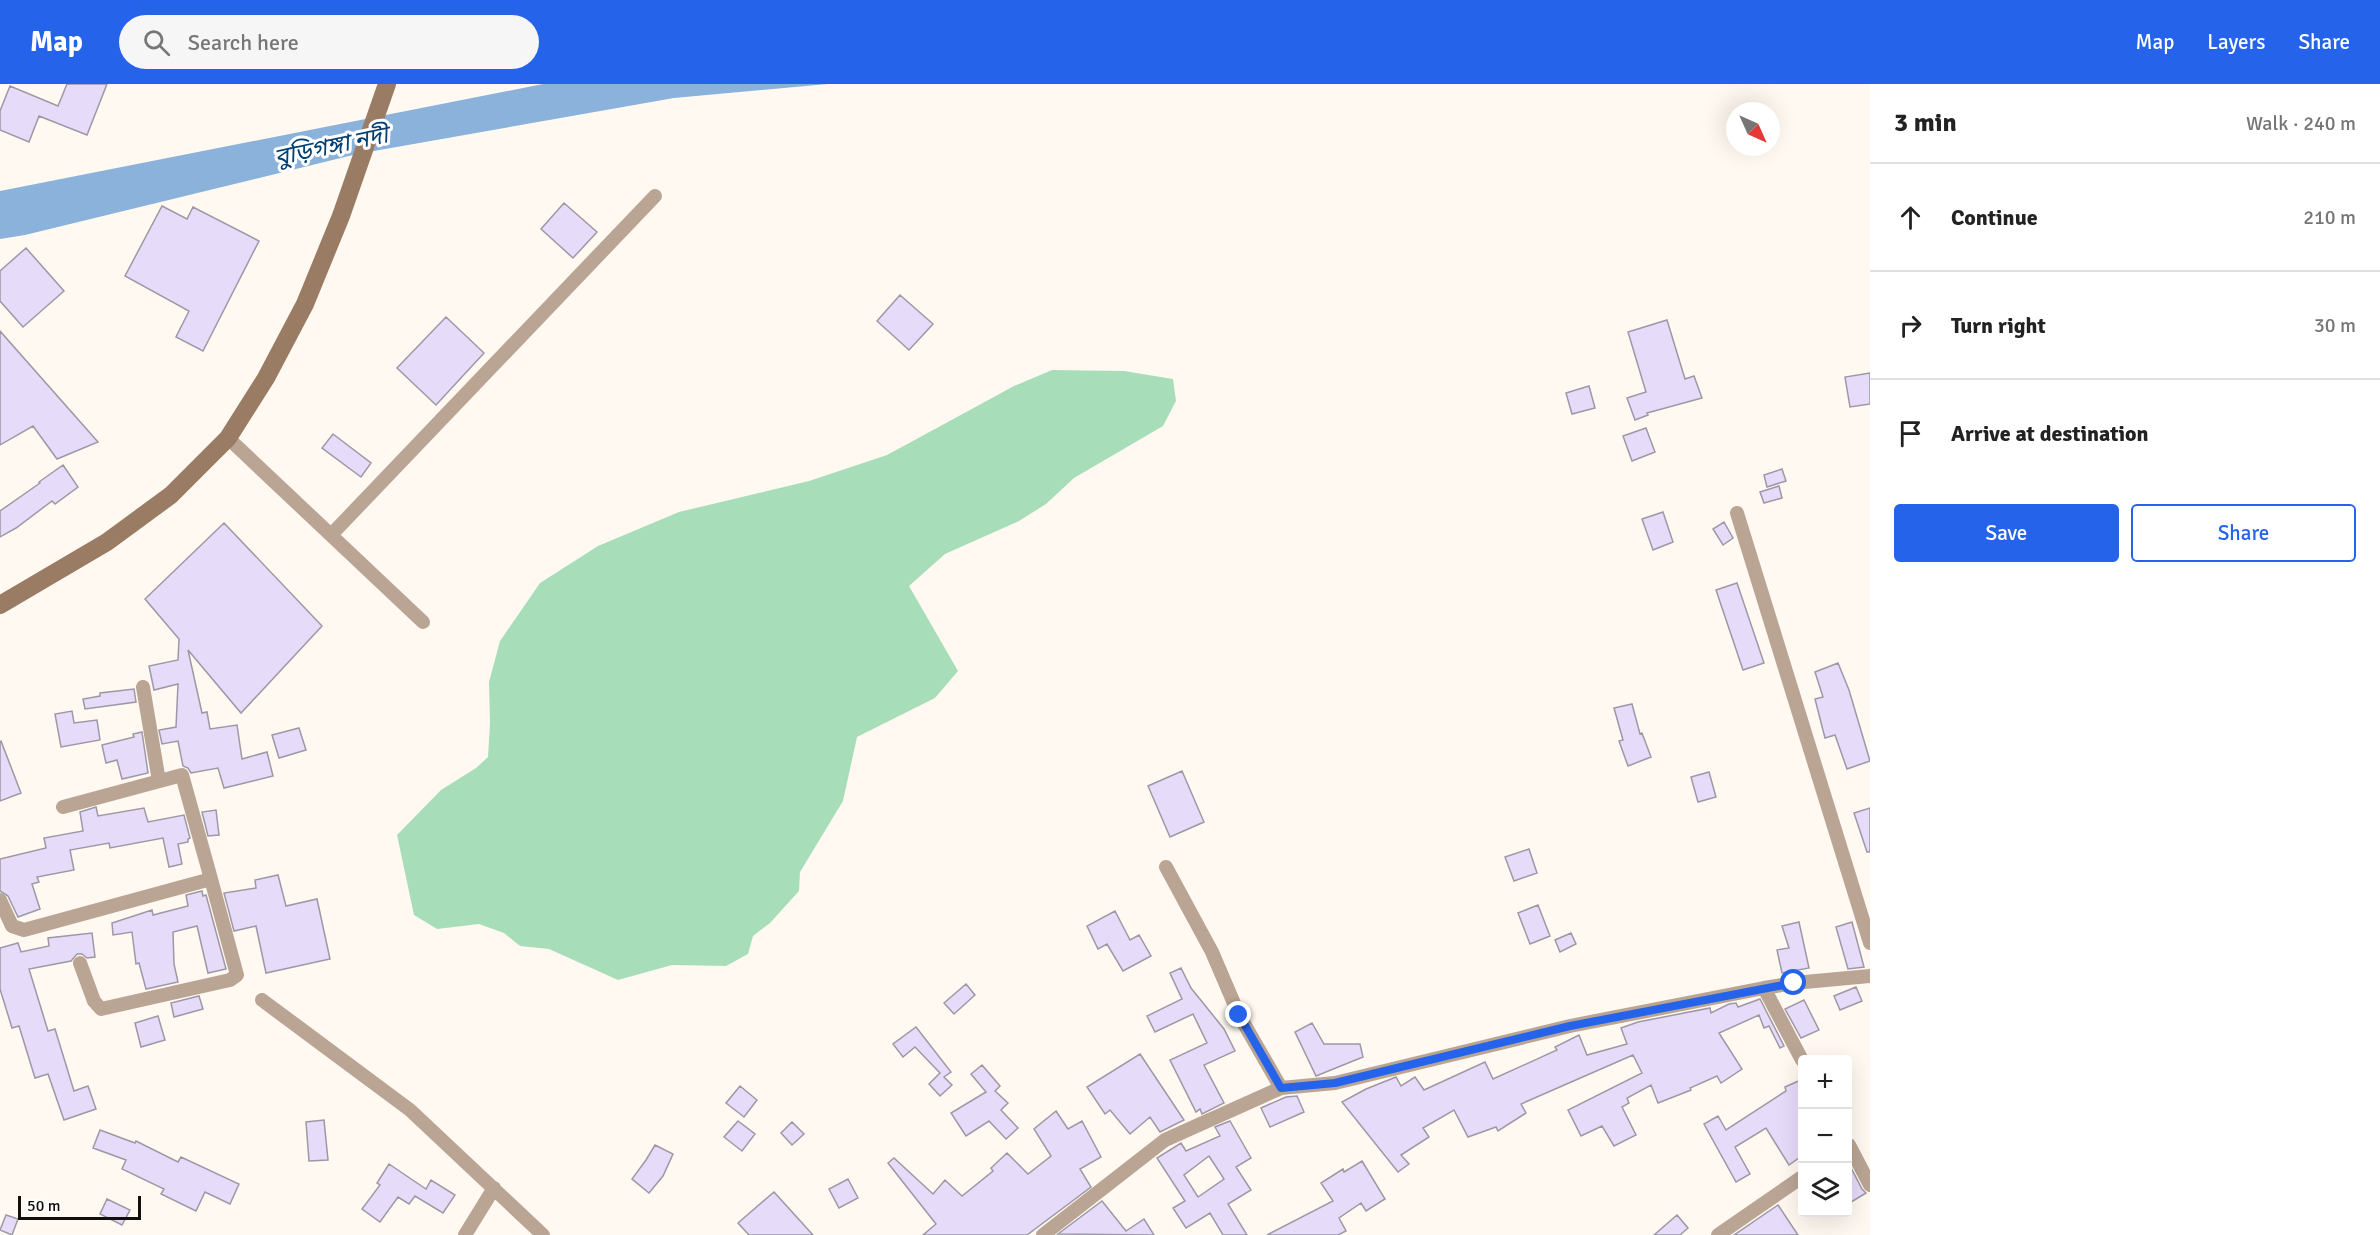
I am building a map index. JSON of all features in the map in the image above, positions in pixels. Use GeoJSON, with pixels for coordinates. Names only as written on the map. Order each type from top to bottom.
{"type":"FeatureCollection","features":[{"type":"Feature","properties":{"kind":"street"},"geometry":{"type":"LineString","coordinates":[[0,605],[107,542],[171,495],[228,438],[266,378],[305,304],[341,216],[384,90]]}},
{"type":"Feature","properties":{"kind":"street"},"geometry":{"type":"LineString","coordinates":[[331,535],[655,196]]}},
{"type":"Feature","properties":{"kind":"street"},"geometry":{"type":"LineString","coordinates":[[228,438],[423,622]]}},
{"type":"Feature","properties":{"kind":"street"},"geometry":{"type":"LineString","coordinates":[[1737,513],[1870,943]]}},
{"type":"Feature","properties":{"kind":"street"},"geometry":{"type":"LineString","coordinates":[[143,687],[159,781]]}},
{"type":"Feature","properties":{"kind":"street"},"geometry":{"type":"LineString","coordinates":[[63,807],[182,775],[237,975],[230,980],[101,1009],[93,1001],[80,963]]}},
{"type":"Feature","properties":{"kind":"street"},"geometry":{"type":"LineString","coordinates":[[1166,867],[1212,952],[1239,1015],[1281,1088]]}},
{"type":"Feature","properties":{"kind":"street"},"geometry":{"type":"LineString","coordinates":[[0,900],[12,926],[24,930],[211,879]]}},
{"type":"Feature","properties":{"kind":"street"},"geometry":{"type":"LineString","coordinates":[[1043,1235],[1164,1140],[1281,1088],[1335,1083],[1570,1026],[1764,988],[1870,976]]}},
{"type":"Feature","properties":{"kind":"street"},"geometry":{"type":"LineString","coordinates":[[1764,988],[1800,1055]]}},
{"type":"Feature","properties":{"kind":"street"},"geometry":{"type":"LineString","coordinates":[[262,1000],[410,1110],[543,1235]]}},
{"type":"Feature","properties":{"kind":"street"},"geometry":{"type":"LineString","coordinates":[[1852,1152],[1870,1185]]}},
{"type":"Feature","properties":{"kind":"street"},"geometry":{"type":"LineString","coordinates":[[1718,1235],[1798,1180]]}},
{"type":"Feature","properties":{"kind":"street"},"geometry":{"type":"LineString","coordinates":[[465,1235],[494,1188]]}},
{"type":"Feature","properties":{"kind":"green space"},"geometry":{"type":"Polygon","coordinates":[[[1052,370],[1124,371],[1173,379],[1176,401],[1163,426],[1074,478],[1046,504],[1019,521],[945,554],[909,586],[958,671],[935,698],[857,737],[843,801],[800,872],[799,891],[770,923],[753,936],[748,954],[726,966],[672,965],[618,980],[549,949],[520,946],[504,933],[479,924],[437,929],[414,915],[397,835],[441,790],[476,768],[488,757],[489,682],[500,641],[540,583],[598,546],[679,512],[809,481],[887,455],[1014,386],[1052,370]]]}},
{"type":"Feature","properties":{"kind":"water","name":"বুড়িগঙ্গা নদী"},"geometry":{"type":"Polygon","coordinates":[[[543,84],[828,84],[674,98],[357,154],[25,235],[0,239],[0,191],[543,84]]]}},
{"type":"Feature","properties":{"kind":"building"},"geometry":{"type":"Polygon","coordinates":[[[67,84],[107,84],[87,135],[39,116],[29,142],[0,130],[0,111],[10,86],[58,106],[67,84]]]}},
{"type":"Feature","properties":{"kind":"building"},"geometry":{"type":"Polygon","coordinates":[[[564,203],[597,232],[573,258],[541,229],[564,203]]]}},
{"type":"Feature","properties":{"kind":"building"},"geometry":{"type":"Polygon","coordinates":[[[162,206],[187,219],[193,207],[259,241],[203,351],[176,337],[189,311],[125,276],[162,206]]]}},
{"type":"Feature","properties":{"kind":"building"},"geometry":{"type":"Polygon","coordinates":[[[26,248],[64,291],[23,327],[0,301],[0,271],[26,248]]]}},
{"type":"Feature","properties":{"kind":"building"},"geometry":{"type":"Polygon","coordinates":[[[900,295],[933,324],[909,350],[877,321],[900,295]]]}},
{"type":"Feature","properties":{"kind":"building"},"geometry":{"type":"Polygon","coordinates":[[[446,317],[484,353],[436,405],[397,368],[446,317]]]}},
{"type":"Feature","properties":{"kind":"building"},"geometry":{"type":"Polygon","coordinates":[[[1667,320],[1685,379],[1694,376],[1702,398],[1647,413],[1648,415],[1635,420],[1627,398],[1646,392],[1628,332],[1667,320]]]}},
{"type":"Feature","properties":{"kind":"building"},"geometry":{"type":"Polygon","coordinates":[[[0,331],[98,442],[57,459],[33,426],[0,445],[0,331]]]}},
{"type":"Feature","properties":{"kind":"building"},"geometry":{"type":"Polygon","coordinates":[[[1870,373],[1870,404],[1850,407],[1845,377],[1870,373]]]}},
{"type":"Feature","properties":{"kind":"building"},"geometry":{"type":"Polygon","coordinates":[[[1589,386],[1595,408],[1572,414],[1566,393],[1589,386]]]}},
{"type":"Feature","properties":{"kind":"building"},"geometry":{"type":"Polygon","coordinates":[[[1646,428],[1655,452],[1632,461],[1623,436],[1646,428]]]}},
{"type":"Feature","properties":{"kind":"building"},"geometry":{"type":"Polygon","coordinates":[[[333,434],[371,463],[361,477],[322,448],[333,434]]]}},
{"type":"Feature","properties":{"kind":"building"},"geometry":{"type":"Polygon","coordinates":[[[63,465],[78,487],[55,504],[52,501],[0,537],[0,511],[63,465]]]}},
{"type":"Feature","properties":{"kind":"building"},"geometry":{"type":"Polygon","coordinates":[[[1782,469],[1786,481],[1767,487],[1764,475],[1782,469]]]}},
{"type":"Feature","properties":{"kind":"building"},"geometry":{"type":"Polygon","coordinates":[[[1779,486],[1782,498],[1764,503],[1760,492],[1779,486]]]}},
{"type":"Feature","properties":{"kind":"building"},"geometry":{"type":"Polygon","coordinates":[[[1663,512],[1673,542],[1653,550],[1642,519],[1663,512]]]}},
{"type":"Feature","properties":{"kind":"building"},"geometry":{"type":"Polygon","coordinates":[[[1724,522],[1733,538],[1723,545],[1713,529],[1724,522]]]}},
{"type":"Feature","properties":{"kind":"building"},"geometry":{"type":"Polygon","coordinates":[[[224,523],[322,626],[241,713],[188,650],[202,713],[207,712],[210,729],[237,725],[242,759],[267,752],[273,776],[224,788],[218,768],[191,773],[183,766],[178,741],[162,744],[159,730],[176,727],[178,684],[154,690],[149,666],[178,660],[179,639],[145,599],[224,523]]]}},
{"type":"Feature","properties":{"kind":"building"},"geometry":{"type":"Polygon","coordinates":[[[1737,583],[1764,663],[1743,670],[1716,590],[1737,583]]]}},
{"type":"Feature","properties":{"kind":"building"},"geometry":{"type":"Polygon","coordinates":[[[1838,663],[1849,690],[1870,761],[1847,769],[1835,735],[1825,738],[1815,699],[1823,697],[1815,672],[1838,663]]]}},
{"type":"Feature","properties":{"kind":"building"},"geometry":{"type":"Polygon","coordinates":[[[134,689],[136,702],[85,709],[83,699],[100,696],[100,693],[134,689]]]}},
{"type":"Feature","properties":{"kind":"building"},"geometry":{"type":"Polygon","coordinates":[[[1632,704],[1640,734],[1642,733],[1651,757],[1628,766],[1619,741],[1623,740],[1614,708],[1632,704]]]}},
{"type":"Feature","properties":{"kind":"building"},"geometry":{"type":"Polygon","coordinates":[[[72,711],[74,723],[97,720],[100,740],[61,747],[55,714],[72,711]]]}},
{"type":"Feature","properties":{"kind":"building"},"geometry":{"type":"Polygon","coordinates":[[[299,728],[306,750],[279,758],[272,735],[299,728]]]}},
{"type":"Feature","properties":{"kind":"building"},"geometry":{"type":"Polygon","coordinates":[[[142,732],[148,773],[122,779],[117,760],[106,763],[102,745],[134,737],[133,734],[142,732]]]}},
{"type":"Feature","properties":{"kind":"building"},"geometry":{"type":"Polygon","coordinates":[[[0,742],[21,793],[0,801],[0,742]]]}},
{"type":"Feature","properties":{"kind":"building"},"geometry":{"type":"Polygon","coordinates":[[[1182,771],[1204,822],[1170,837],[1148,786],[1182,771]]]}},
{"type":"Feature","properties":{"kind":"building"},"geometry":{"type":"Polygon","coordinates":[[[1709,772],[1716,797],[1698,802],[1691,777],[1709,772]]]}},
{"type":"Feature","properties":{"kind":"building"},"geometry":{"type":"Polygon","coordinates":[[[96,807],[98,816],[144,808],[148,822],[184,815],[190,838],[188,842],[178,844],[182,864],[169,867],[163,838],[110,848],[109,843],[70,850],[74,870],[37,877],[39,882],[32,884],[40,909],[18,917],[8,896],[0,891],[0,859],[46,848],[44,838],[83,831],[80,812],[96,807]]]}},
{"type":"Feature","properties":{"kind":"building"},"geometry":{"type":"Polygon","coordinates":[[[1870,808],[1870,852],[1867,852],[1854,813],[1870,808]]]}},
{"type":"Feature","properties":{"kind":"building"},"geometry":{"type":"Polygon","coordinates":[[[216,810],[219,835],[208,836],[202,812],[216,810]]]}},
{"type":"Feature","properties":{"kind":"building"},"geometry":{"type":"Polygon","coordinates":[[[1529,849],[1537,873],[1514,881],[1505,857],[1529,849]]]}},
{"type":"Feature","properties":{"kind":"building"},"geometry":{"type":"Polygon","coordinates":[[[278,875],[286,906],[317,899],[330,959],[266,973],[256,926],[234,931],[224,893],[256,888],[255,880],[278,875]]]}},
{"type":"Feature","properties":{"kind":"building"},"geometry":{"type":"Polygon","coordinates":[[[202,891],[203,896],[206,895],[226,969],[208,973],[197,926],[173,932],[174,964],[178,982],[146,989],[139,963],[136,964],[132,932],[113,935],[112,923],[152,910],[153,915],[188,906],[186,895],[202,891]]]}},
{"type":"Feature","properties":{"kind":"building"},"geometry":{"type":"Polygon","coordinates":[[[1538,905],[1550,936],[1530,944],[1518,913],[1538,905]]]}},
{"type":"Feature","properties":{"kind":"building"},"geometry":{"type":"Polygon","coordinates":[[[1115,911],[1130,940],[1139,935],[1151,956],[1123,971],[1107,944],[1098,949],[1087,926],[1115,911]]]}},
{"type":"Feature","properties":{"kind":"building"},"geometry":{"type":"Polygon","coordinates":[[[1799,922],[1809,968],[1782,973],[1777,950],[1789,948],[1782,926],[1799,922]]]}},
{"type":"Feature","properties":{"kind":"building"},"geometry":{"type":"Polygon","coordinates":[[[1852,922],[1864,967],[1848,969],[1836,927],[1852,922]]]}},
{"type":"Feature","properties":{"kind":"building"},"geometry":{"type":"Polygon","coordinates":[[[92,933],[95,957],[87,958],[82,954],[77,954],[71,961],[29,969],[48,1031],[55,1029],[74,1091],[88,1086],[96,1109],[64,1120],[48,1074],[35,1078],[19,1026],[12,1028],[0,989],[0,948],[18,943],[21,952],[49,946],[48,938],[92,933]]]}},
{"type":"Feature","properties":{"kind":"building"},"geometry":{"type":"Polygon","coordinates":[[[1571,933],[1576,944],[1560,952],[1555,940],[1571,933]]]}},
{"type":"Feature","properties":{"kind":"building"},"geometry":{"type":"Polygon","coordinates":[[[1181,968],[1191,988],[1224,1029],[1235,1051],[1204,1065],[1224,1103],[1202,1114],[1200,1109],[1196,1112],[1170,1060],[1207,1043],[1193,1014],[1155,1032],[1147,1016],[1182,999],[1170,973],[1181,968]]]}},
{"type":"Feature","properties":{"kind":"building"},"geometry":{"type":"Polygon","coordinates":[[[966,984],[975,995],[954,1014],[944,1003],[966,984]]]}},
{"type":"Feature","properties":{"kind":"building"},"geometry":{"type":"Polygon","coordinates":[[[1856,987],[1862,1001],[1840,1010],[1834,996],[1856,987]]]}},
{"type":"Feature","properties":{"kind":"building"},"geometry":{"type":"Polygon","coordinates":[[[199,996],[203,1009],[174,1017],[171,1003],[199,996]]]}},
{"type":"Feature","properties":{"kind":"building"},"geometry":{"type":"Polygon","coordinates":[[[1760,999],[1784,1046],[1780,1048],[1769,1026],[1764,1028],[1759,1015],[1719,1033],[1742,1069],[1721,1083],[1717,1076],[1690,1088],[1691,1090],[1658,1103],[1651,1085],[1627,1098],[1629,1103],[1622,1107],[1636,1135],[1614,1146],[1602,1126],[1581,1136],[1568,1110],[1642,1073],[1633,1055],[1521,1104],[1526,1113],[1498,1131],[1496,1127],[1468,1137],[1454,1110],[1423,1128],[1429,1137],[1401,1155],[1409,1164],[1398,1172],[1342,1102],[1396,1077],[1401,1086],[1415,1077],[1424,1090],[1485,1062],[1493,1079],[1557,1050],[1555,1047],[1579,1035],[1587,1055],[1627,1044],[1621,1028],[1638,1022],[1710,1008],[1711,1013],[1729,1004],[1736,1003],[1738,1007],[1760,999]]]}},
{"type":"Feature","properties":{"kind":"building"},"geometry":{"type":"Polygon","coordinates":[[[1804,1000],[1819,1030],[1801,1038],[1785,1009],[1804,1000]]]}},
{"type":"Feature","properties":{"kind":"building"},"geometry":{"type":"Polygon","coordinates":[[[158,1016],[165,1040],[141,1047],[135,1023],[158,1016]]]}},
{"type":"Feature","properties":{"kind":"building"},"geometry":{"type":"Polygon","coordinates":[[[1312,1023],[1324,1044],[1360,1044],[1363,1057],[1316,1076],[1295,1032],[1312,1023]]]}},
{"type":"Feature","properties":{"kind":"building"},"geometry":{"type":"Polygon","coordinates":[[[916,1027],[951,1072],[944,1077],[952,1085],[940,1096],[929,1084],[940,1073],[915,1047],[903,1057],[893,1044],[916,1027]]]}},
{"type":"Feature","properties":{"kind":"building"},"geometry":{"type":"Polygon","coordinates":[[[1140,1054],[1184,1120],[1160,1132],[1150,1117],[1130,1134],[1110,1110],[1105,1114],[1087,1087],[1140,1054]]]}},
{"type":"Feature","properties":{"kind":"building"},"geometry":{"type":"Polygon","coordinates":[[[982,1065],[1000,1086],[995,1091],[1008,1103],[1001,1110],[1018,1128],[1006,1139],[989,1121],[966,1136],[951,1113],[986,1092],[971,1074],[982,1065]]]}},
{"type":"Feature","properties":{"kind":"building"},"geometry":{"type":"Polygon","coordinates":[[[1798,1081],[1798,1159],[1789,1165],[1766,1128],[1735,1147],[1750,1174],[1736,1182],[1704,1124],[1718,1116],[1726,1130],[1786,1091],[1785,1087],[1798,1081]]]}},
{"type":"Feature","properties":{"kind":"building"},"geometry":{"type":"Polygon","coordinates":[[[740,1086],[757,1100],[744,1117],[726,1103],[740,1086]]]}},
{"type":"Feature","properties":{"kind":"building"},"geometry":{"type":"Polygon","coordinates":[[[1297,1096],[1304,1112],[1270,1127],[1261,1108],[1286,1097],[1297,1096]]]}},
{"type":"Feature","properties":{"kind":"building"},"geometry":{"type":"Polygon","coordinates":[[[1056,1111],[1068,1129],[1082,1121],[1101,1157],[1080,1169],[1091,1187],[1027,1235],[923,1235],[936,1224],[888,1163],[894,1158],[933,1194],[945,1180],[962,1196],[993,1171],[991,1168],[1007,1153],[1028,1174],[1051,1156],[1034,1129],[1056,1111]]]}},
{"type":"Feature","properties":{"kind":"building"},"geometry":{"type":"Polygon","coordinates":[[[324,1120],[328,1160],[309,1161],[306,1122],[324,1120]]]}},
{"type":"Feature","properties":{"kind":"building"},"geometry":{"type":"Polygon","coordinates":[[[738,1121],[755,1134],[742,1151],[724,1137],[738,1121]]]}},
{"type":"Feature","properties":{"kind":"building"},"geometry":{"type":"Polygon","coordinates":[[[1230,1121],[1251,1158],[1236,1167],[1251,1190],[1228,1204],[1247,1235],[1223,1235],[1210,1213],[1186,1228],[1173,1208],[1185,1201],[1157,1158],[1181,1143],[1186,1151],[1220,1136],[1215,1127],[1230,1121]],[[1209,1156],[1184,1175],[1198,1197],[1224,1179],[1209,1156]]]}},
{"type":"Feature","properties":{"kind":"building"},"geometry":{"type":"Polygon","coordinates":[[[792,1122],[804,1134],[792,1145],[781,1133],[792,1122]]]}},
{"type":"Feature","properties":{"kind":"building"},"geometry":{"type":"Polygon","coordinates":[[[100,1130],[135,1143],[136,1141],[178,1162],[181,1157],[239,1184],[230,1204],[205,1192],[196,1211],[161,1194],[164,1189],[122,1169],[126,1160],[93,1148],[100,1130]]]}},
{"type":"Feature","properties":{"kind":"building"},"geometry":{"type":"Polygon","coordinates":[[[655,1145],[673,1154],[663,1176],[649,1193],[632,1179],[655,1145]]]}},
{"type":"Feature","properties":{"kind":"building"},"geometry":{"type":"Polygon","coordinates":[[[1362,1161],[1385,1199],[1366,1211],[1361,1203],[1339,1218],[1346,1231],[1338,1235],[1267,1235],[1333,1201],[1321,1183],[1343,1169],[1344,1172],[1362,1161]]]}},
{"type":"Feature","properties":{"kind":"building"},"geometry":{"type":"Polygon","coordinates":[[[389,1164],[426,1189],[431,1180],[455,1195],[443,1213],[415,1196],[409,1204],[398,1197],[380,1222],[362,1209],[380,1185],[377,1183],[389,1164]]]}},
{"type":"Feature","properties":{"kind":"building"},"geometry":{"type":"Polygon","coordinates":[[[1852,1170],[1862,1189],[1866,1193],[1852,1202],[1852,1170]]]}},
{"type":"Feature","properties":{"kind":"building"},"geometry":{"type":"Polygon","coordinates":[[[848,1179],[858,1198],[839,1208],[829,1189],[848,1179]]]}},
{"type":"Feature","properties":{"kind":"building"},"geometry":{"type":"Polygon","coordinates":[[[774,1192],[813,1235],[749,1235],[738,1223],[774,1192]]]}},
{"type":"Feature","properties":{"kind":"building"},"geometry":{"type":"Polygon","coordinates":[[[107,1199],[130,1210],[122,1225],[100,1214],[107,1199]]]}},
{"type":"Feature","properties":{"kind":"building"},"geometry":{"type":"Polygon","coordinates":[[[1102,1201],[1126,1231],[1144,1219],[1154,1235],[1058,1234],[1102,1201]]]}},
{"type":"Feature","properties":{"kind":"building"},"geometry":{"type":"Polygon","coordinates":[[[1778,1205],[1798,1235],[1734,1235],[1778,1205]]]}},
{"type":"Feature","properties":{"kind":"building"},"geometry":{"type":"Polygon","coordinates":[[[6,1215],[18,1219],[12,1235],[0,1230],[6,1215]]]}},
{"type":"Feature","properties":{"kind":"building"},"geometry":{"type":"Polygon","coordinates":[[[1677,1215],[1688,1228],[1680,1235],[1654,1235],[1677,1215]]]}},
{"type":"Feature","properties":{"kind":"route"},"geometry":{"type":"LineString","coordinates":[[1239,1015],[1281,1088],[1335,1083],[1570,1026],[1794,983]]}}]}
